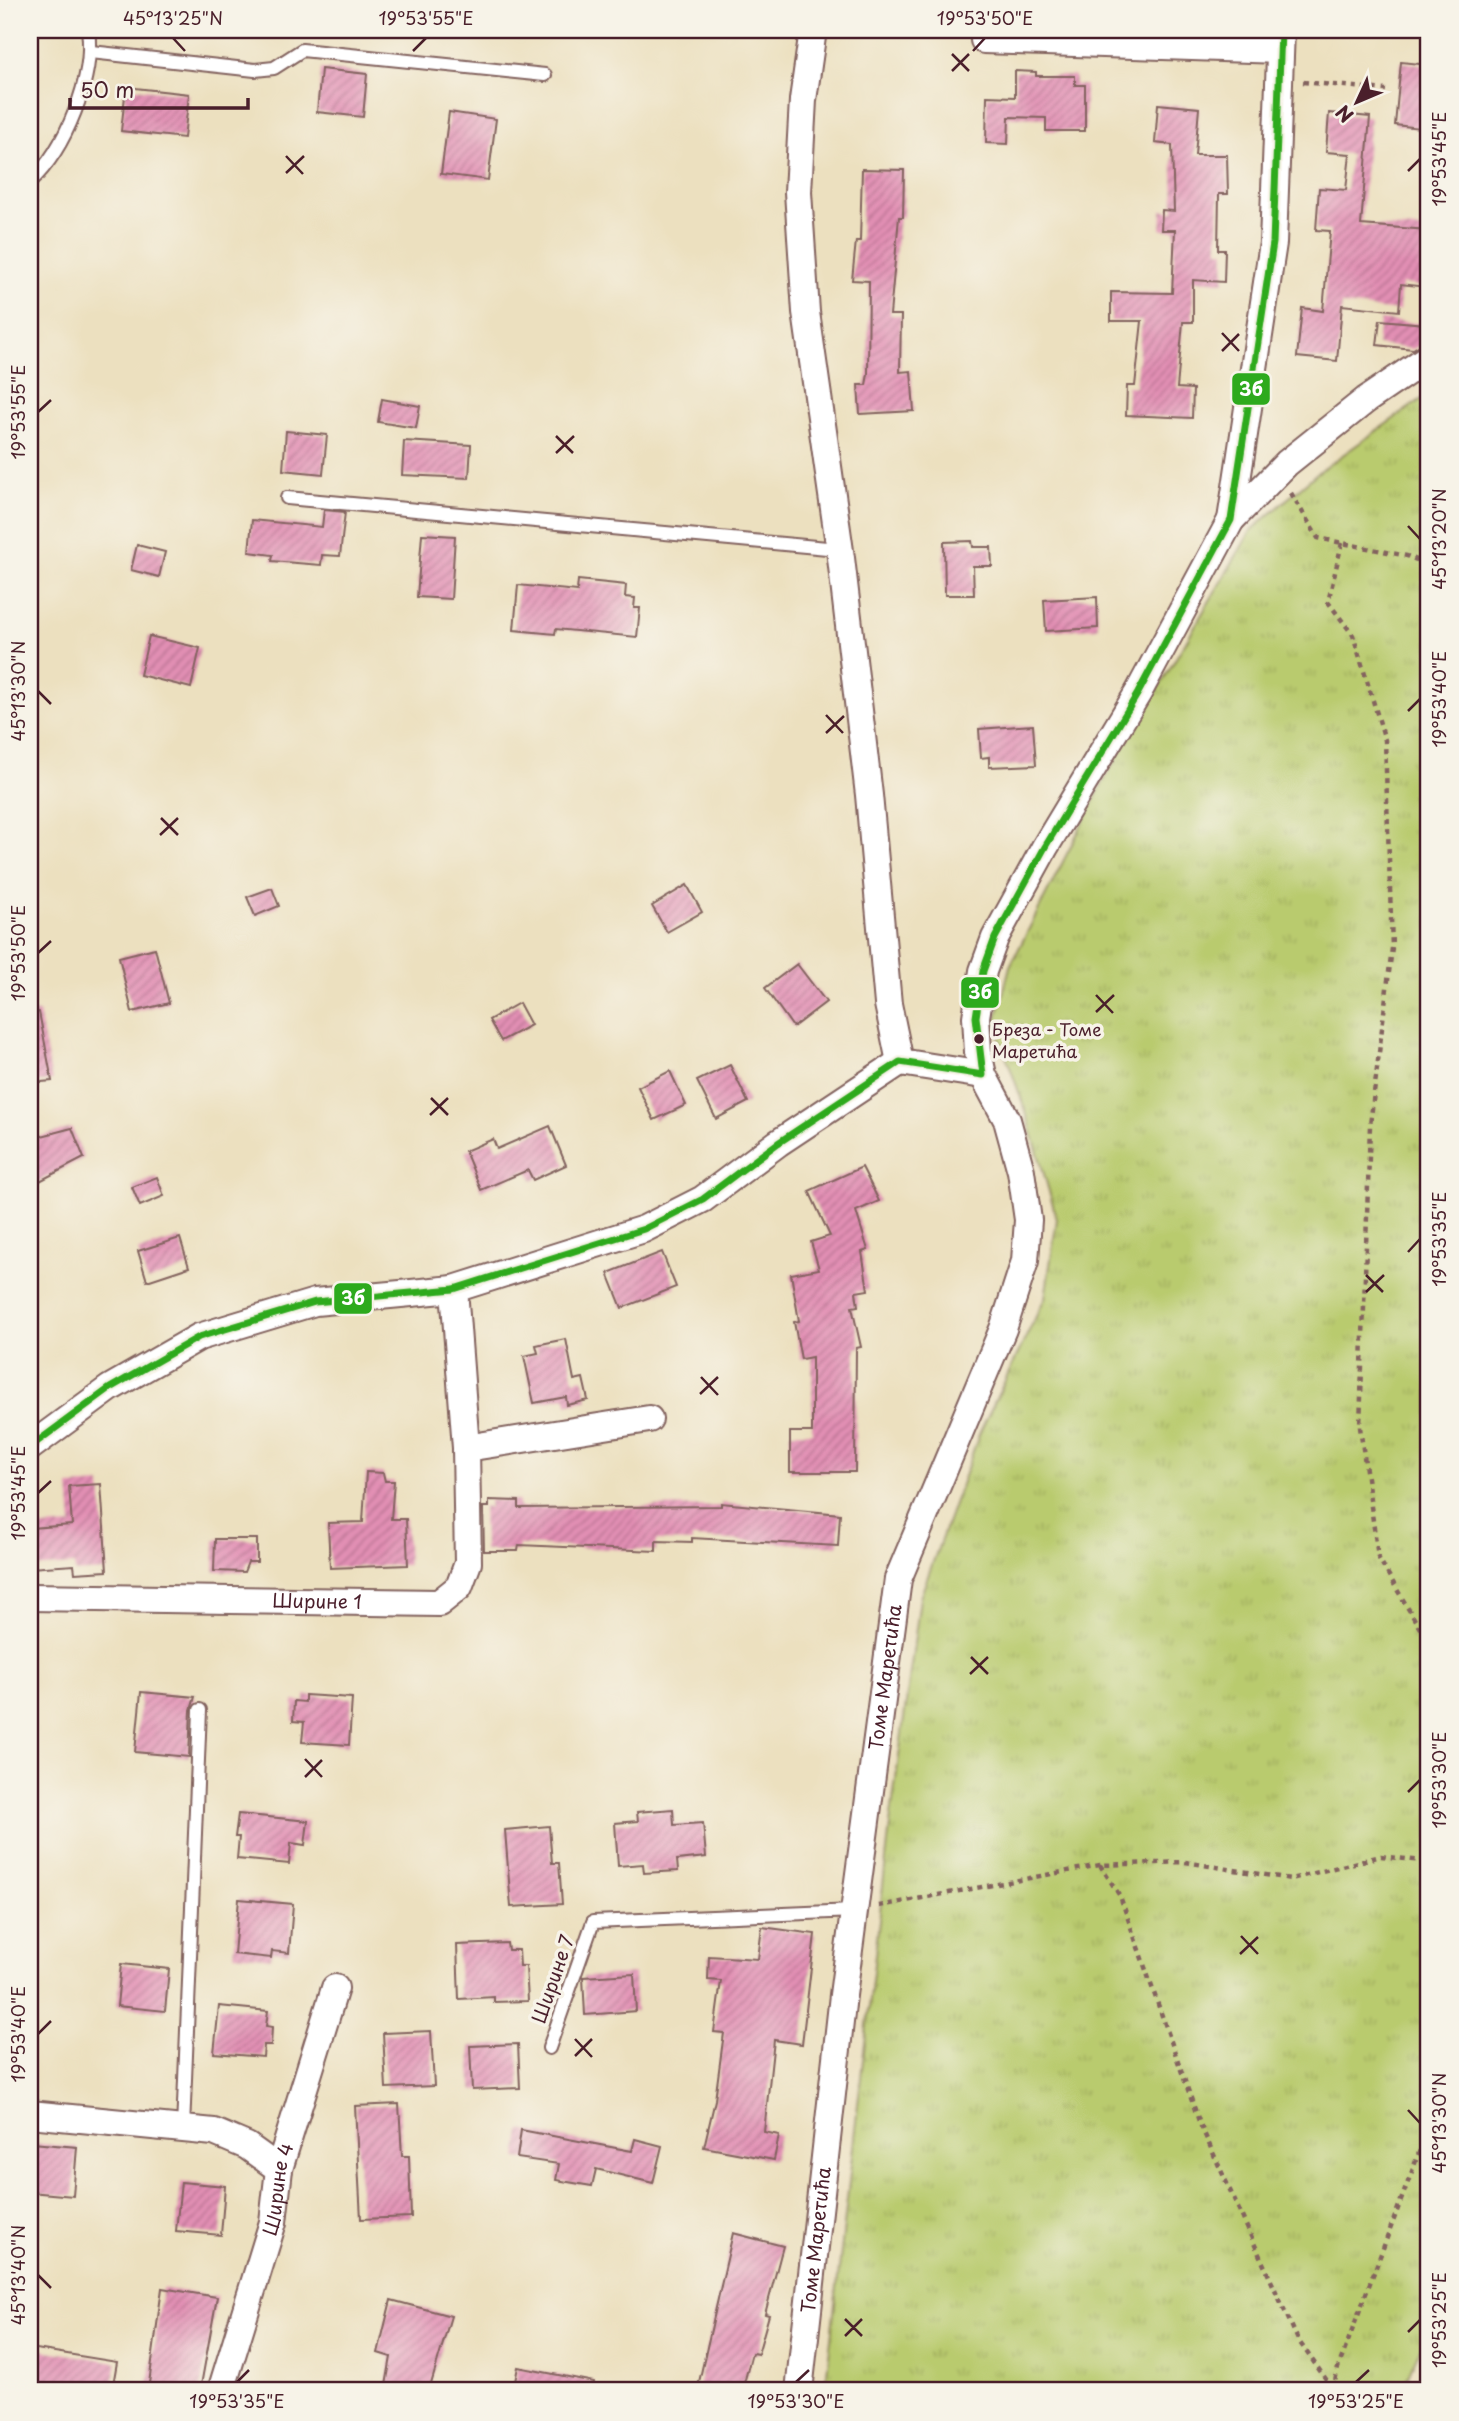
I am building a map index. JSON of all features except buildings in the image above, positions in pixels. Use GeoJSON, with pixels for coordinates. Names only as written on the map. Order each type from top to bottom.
{"type":"FeatureCollection","features":[{"type":"Feature","properties":{"kind":"street"},"geometry":{"type":"LineString","coordinates":[[813,30],[803,100],[798,192],[806,312],[869,795],[888,1004],[900,1062]]}},
{"type":"Feature","properties":{"kind":"street"},"geometry":{"type":"LineString","coordinates":[[984,40],[1280,40],[1273,243],[1231,520]]}},
{"type":"Feature","properties":{"kind":"street"},"geometry":{"type":"LineString","coordinates":[[1231,520],[1278,471],[1366,400],[1429,357]]}},
{"type":"Feature","properties":{"kind":"street","name":"Томе Маретића"},"geometry":{"type":"LineString","coordinates":[[799,2391],[854,1911],[898,1579],[1011,1310],[1025,1261],[1028,1220],[1021,1171],[1003,1108],[984,1075],[978,1052],[976,1017],[983,971],[995,938],[1045,847],[1138,693],[1231,520]]}},
{"type":"Feature","properties":{"kind":"street"},"geometry":{"type":"LineString","coordinates":[[30,1447],[110,1388],[200,1337],[315,1302],[454,1289],[644,1229],[703,1199],[778,1143],[900,1062],[984,1075]]}},
{"type":"Feature","properties":{"kind":"street","name":"Ширине 1"},"geometry":{"type":"LineString","coordinates":[[30,1597],[439,1603],[459,1587],[468,1563],[466,1448],[454,1289]]}},
{"type":"Feature","properties":{"kind":"street"},"geometry":{"type":"LineString","coordinates":[[466,1448],[649,1419]]}},
{"type":"Feature","properties":{"kind":"street","name":"Ширине 4"},"geometry":{"type":"LineString","coordinates":[[221,2391],[274,2222],[279,2169],[335,1988]]}},
{"type":"Feature","properties":{"kind":"street"},"geometry":{"type":"LineString","coordinates":[[30,2114],[214,2132],[247,2146],[279,2169]]}},
{"type":"Feature","properties":{"kind":"lane"},"geometry":{"type":"LineString","coordinates":[[30,182],[54,152],[83,88],[91,52],[88,30]]}},
{"type":"Feature","properties":{"kind":"lane"},"geometry":{"type":"LineString","coordinates":[[91,52],[255,70],[274,68],[302,50],[545,75]]}},
{"type":"Feature","properties":{"kind":"lane"},"geometry":{"type":"LineString","coordinates":[[287,498],[838,548]]}},
{"type":"Feature","properties":{"kind":"lane"},"geometry":{"type":"LineString","coordinates":[[183,2129],[200,1710]]}},
{"type":"Feature","properties":{"kind":"lane","name":"Ширине 7"},"geometry":{"type":"LineString","coordinates":[[549,2048],[593,1922],[854,1911]]}},
{"type":"Feature","properties":{"kind":"path"},"geometry":{"type":"LineString","coordinates":[[1279,79],[1386,90]]}},
{"type":"Feature","properties":{"kind":"path"},"geometry":{"type":"LineString","coordinates":[[1278,471],[1318,538],[1407,556],[1429,565]]}},
{"type":"Feature","properties":{"kind":"path"},"geometry":{"type":"LineString","coordinates":[[1342,543],[1328,602],[1353,635],[1385,740],[1392,948],[1370,1125],[1360,1427],[1378,1557],[1429,1644]]}},
{"type":"Feature","properties":{"kind":"path"},"geometry":{"type":"LineString","coordinates":[[854,1911],[1100,1865],[1185,1862],[1292,1880],[1381,1856],[1429,1862]]}},
{"type":"Feature","properties":{"kind":"path"},"geometry":{"type":"LineString","coordinates":[[1100,1865],[1120,1896],[1200,2124],[1298,2340],[1333,2390]]}},
{"type":"Feature","properties":{"kind":"path"},"geometry":{"type":"LineString","coordinates":[[1333,2390],[1429,2126]]}},
{"type":"Feature","properties":{"kind":"green space"},"geometry":{"type":"Polygon","coordinates":[[[1429,394],[1429,2328],[1402,2391],[825,2391],[891,1816],[920,1598],[980,1432],[1045,1298],[1057,1219],[1026,1112],[995,1025],[1010,966],[1107,775],[1251,531],[1317,473],[1429,394]]]}},
{"type":"Feature","properties":{"kind":"transit line","name":"3б"},"geometry":{"type":"LineString","coordinates":[[30,1447],[110,1388],[199,1337],[315,1302],[454,1289],[644,1229],[703,1199],[778,1143],[900,1062],[983,1075],[976,1017],[983,971],[995,938],[1045,847],[1138,693],[1231,520],[1273,243],[1281,30]]}},
{"type":"Feature","properties":{"kind":"place","name":"Бреза - Томе Маретића"},"geometry":{"type":"Point","coordinates":[979,1039]}}]}
